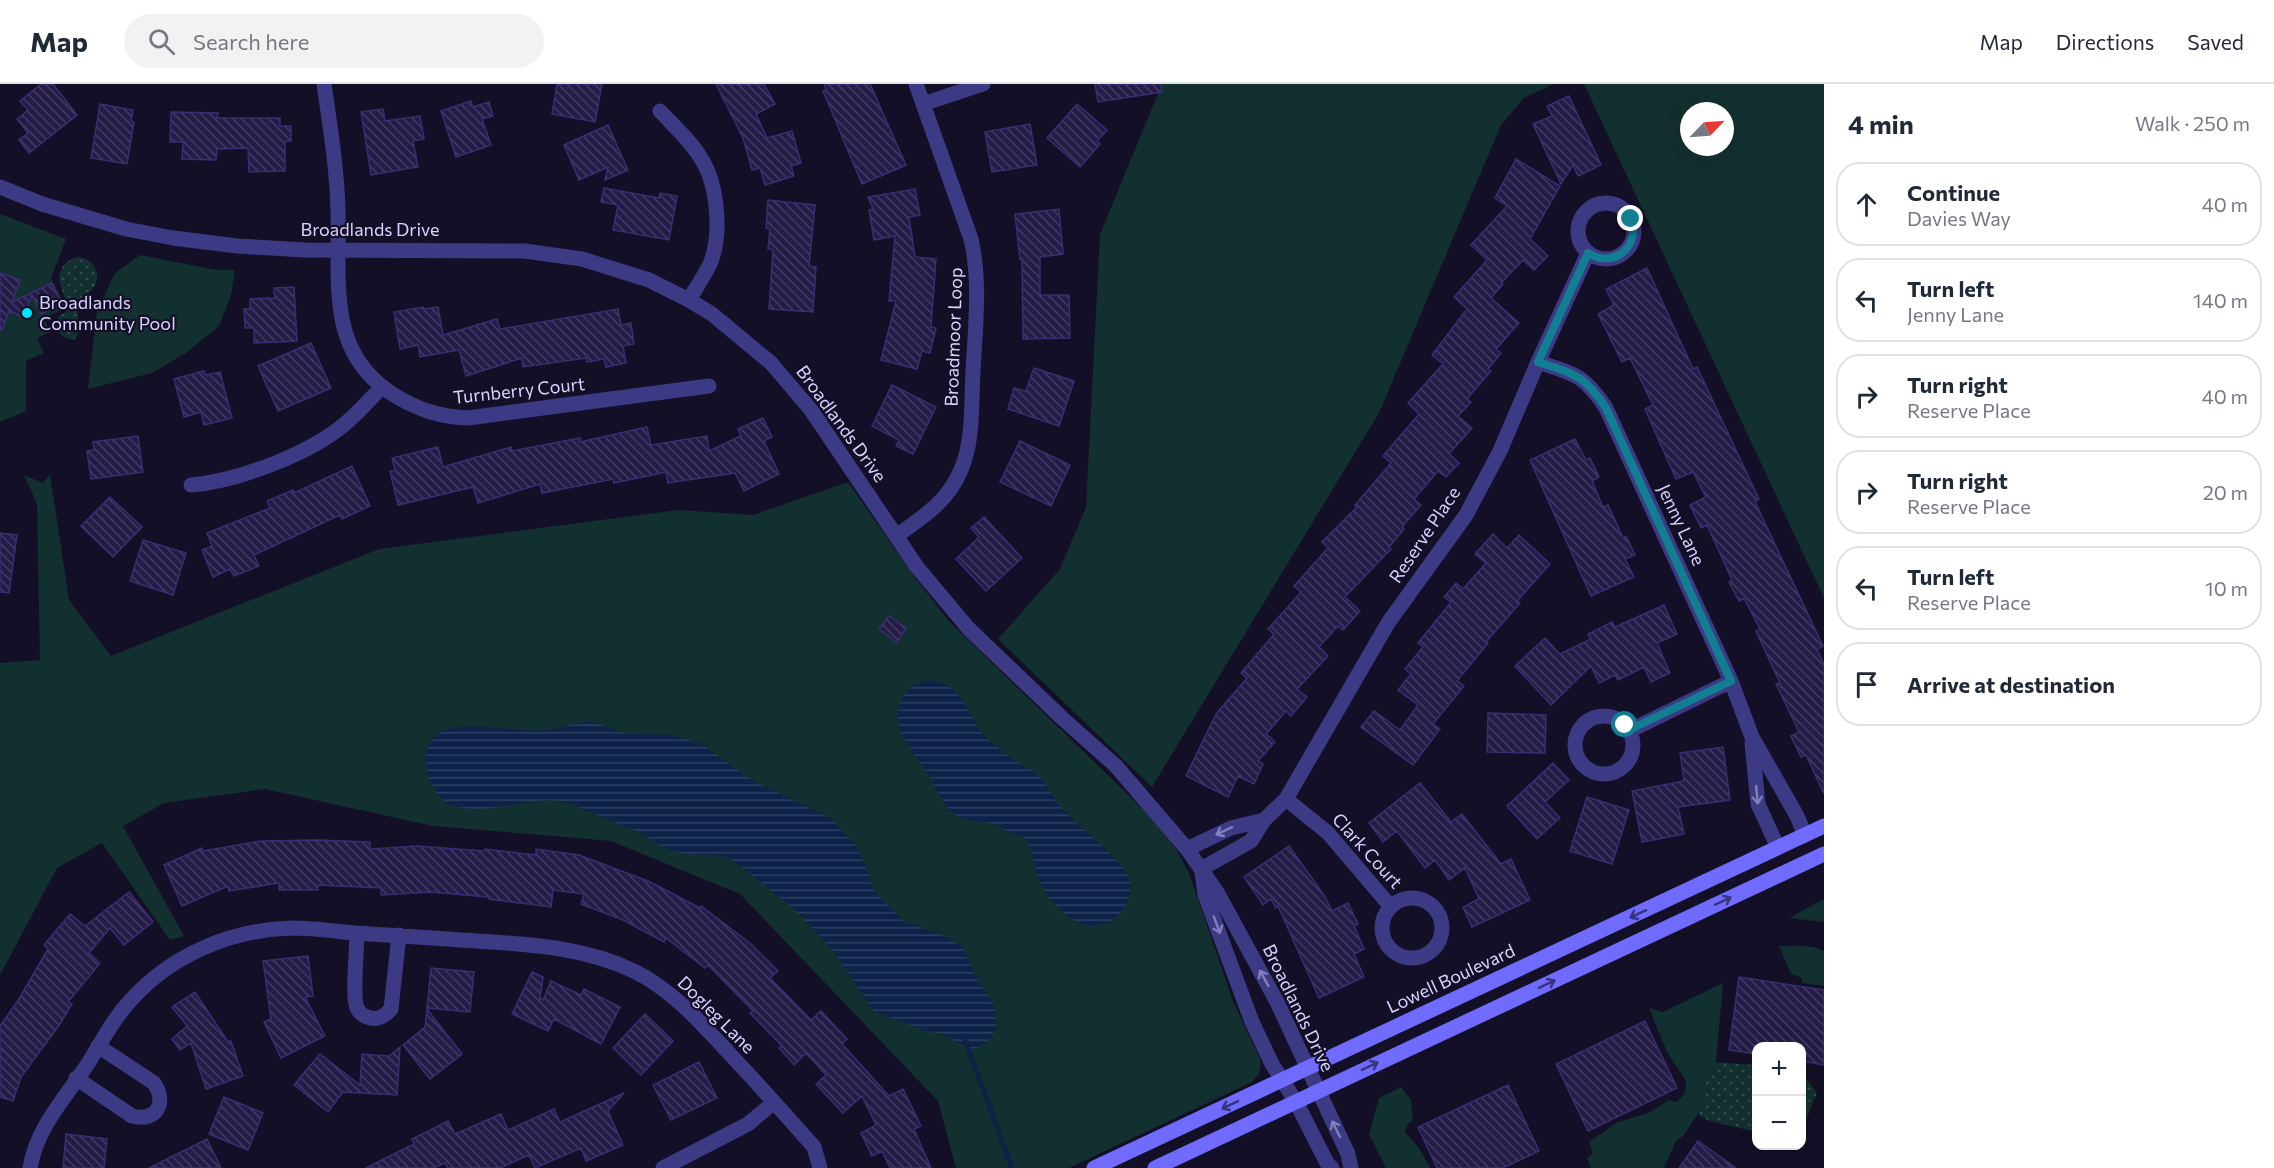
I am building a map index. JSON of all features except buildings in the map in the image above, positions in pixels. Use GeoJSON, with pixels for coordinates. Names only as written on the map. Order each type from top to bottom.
{"type":"FeatureCollection","features":[{"type":"Feature","properties":{"kind":"main road","name":"Lowell Boulevard"},"geometry":{"type":"LineString","coordinates":[[1094,1168],[1824,826]]}},
{"type":"Feature","properties":{"kind":"main road"},"geometry":{"type":"LineString","coordinates":[[1155,1168],[1824,854]]}},
{"type":"Feature","properties":{"kind":"street"},"geometry":{"type":"LineString","coordinates":[[324,84],[337,197],[338,249]]}},
{"type":"Feature","properties":{"kind":"street","name":"Broadmoor Loop"},"geometry":{"type":"LineString","coordinates":[[896,536],[932,511],[945,496],[960,472],[971,417],[977,282],[976,259],[971,239],[916,84]]}},
{"type":"Feature","properties":{"kind":"street"},"geometry":{"type":"LineString","coordinates":[[923,104],[983,84]]}},
{"type":"Feature","properties":{"kind":"street"},"geometry":{"type":"LineString","coordinates":[[660,111],[702,159],[713,192],[716,211],[716,233],[710,263],[689,300]]}},
{"type":"Feature","properties":{"kind":"street","name":"Broadlands Drive"},"geometry":{"type":"LineString","coordinates":[[0,187],[87,219],[173,238],[237,246],[525,251],[571,257],[648,280],[712,314],[771,363],[811,410],[896,536],[941,597],[969,629],[1116,766],[1187,849],[1217,892],[1277,1002],[1306,1069],[1348,1154],[1351,1168]]}},
{"type":"Feature","properties":{"kind":"street","name":"Turnberry Court"},"geometry":{"type":"LineString","coordinates":[[338,249],[342,321],[350,346],[365,371],[382,387],[426,412],[446,417],[468,418],[709,386]]}},
{"type":"Feature","properties":{"kind":"street","name":"Reserve Place"},"geometry":{"type":"LineString","coordinates":[[1201,869],[1251,841],[1264,820],[1287,799],[1388,623],[1466,515],[1500,451],[1588,253]]}},
{"type":"Feature","properties":{"kind":"street","name":"Jenny Lane"},"geometry":{"type":"LineString","coordinates":[[1538,362],[1572,373],[1581,379],[1591,386],[1606,408],[1731,681],[1752,737],[1805,835]]}},
{"type":"Feature","properties":{"kind":"street"},"geometry":{"type":"LineString","coordinates":[[191,485],[243,475],[317,442],[346,423],[382,387]]}},
{"type":"Feature","properties":{"kind":"street"},"geometry":{"type":"LineString","coordinates":[[1629,730],[1731,681]]}},
{"type":"Feature","properties":{"kind":"street","name":"Jenny Lane"},"geometry":{"type":"LineString","coordinates":[[1752,737],[1758,804],[1778,848]]}},
{"type":"Feature","properties":{"kind":"street","name":"Clark Court"},"geometry":{"type":"LineString","coordinates":[[1287,799],[1328,833],[1391,907]]}},
{"type":"Feature","properties":{"kind":"street","name":"Reserve Place"},"geometry":{"type":"LineString","coordinates":[[1187,849],[1231,828],[1264,820]]}},
{"type":"Feature","properties":{"kind":"street","name":"Broadlands Drive"},"geometry":{"type":"LineString","coordinates":[[1201,869],[1205,895],[1252,1022],[1272,1064],[1296,1102],[1327,1163],[1332,1168]]}},
{"type":"Feature","properties":{"kind":"street","name":"Dogleg Lane"},"geometry":{"type":"LineString","coordinates":[[30,1168],[40,1137],[54,1111],[119,1014],[153,978],[180,959],[206,946],[237,935],[293,928],[544,946],[592,955],[635,972],[676,999],[774,1102],[814,1147],[820,1168]]}},
{"type":"Feature","properties":{"kind":"street"},"geometry":{"type":"LineString","coordinates":[[357,933],[355,1002],[362,1015],[377,1019],[385,1016],[391,1008],[399,935]]}},
{"type":"Feature","properties":{"kind":"street"},"geometry":{"type":"LineString","coordinates":[[76,1078],[132,1116],[142,1118],[157,1110],[160,1093],[154,1083],[98,1046]]}},
{"type":"Feature","properties":{"kind":"street"},"geometry":{"type":"LineString","coordinates":[[663,1168],[748,1124],[774,1102]]}},
{"type":"Feature","properties":{"kind":"green space"},"geometry":{"type":"Polygon","coordinates":[[[1162,84],[1554,84],[1524,98],[1501,125],[1379,413],[1152,787],[998,639],[1060,569],[1086,507],[1100,234],[1162,84]]]}},
{"type":"Feature","properties":{"kind":"green space"},"geometry":{"type":"Polygon","coordinates":[[[1584,84],[1824,84],[1824,598],[1584,84]]]}},
{"type":"Feature","properties":{"kind":"green space","name":"Broadlands Community Pool"},"geometry":{"type":"Polygon","coordinates":[[[0,214],[66,239],[51,278],[66,308],[44,318],[50,332],[37,338],[44,353],[26,361],[26,411],[0,422],[0,214]]]}},
{"type":"Feature","properties":{"kind":"green space"},"geometry":{"type":"Polygon","coordinates":[[[140,255],[217,270],[235,270],[231,295],[219,326],[186,353],[152,373],[88,389],[97,311],[115,273],[140,255]]]}},
{"type":"Feature","properties":{"kind":"green space"},"geometry":{"type":"Polygon","coordinates":[[[76,257],[93,264],[97,281],[90,292],[78,300],[78,335],[75,339],[70,339],[62,336],[57,326],[58,317],[70,309],[61,286],[60,273],[62,267],[76,257]]]}},
{"type":"Feature","properties":{"kind":"green space"},"geometry":{"type":"Polygon","coordinates":[[[50,474],[69,600],[111,656],[379,549],[678,510],[753,515],[848,482],[948,620],[1150,816],[1176,849],[1189,873],[1233,1001],[1261,1061],[1259,1074],[1252,1082],[1069,1168],[956,1168],[938,1101],[740,894],[611,841],[433,826],[265,789],[164,803],[123,826],[184,936],[170,940],[102,843],[57,868],[0,975],[0,663],[40,660],[37,504],[24,475],[43,483],[50,474]]]}},
{"type":"Feature","properties":{"kind":"green space"},"geometry":{"type":"Polygon","coordinates":[[[1824,899],[1824,922],[1789,918],[1824,899]]]}},
{"type":"Feature","properties":{"kind":"green space"},"geometry":{"type":"Polygon","coordinates":[[[1779,946],[1808,946],[1824,951],[1824,986],[1802,983],[1802,978],[1791,974],[1779,946]]]}},
{"type":"Feature","properties":{"kind":"green space"},"geometry":{"type":"Polygon","coordinates":[[[1723,983],[1716,1062],[1700,1093],[1704,1105],[1683,1136],[1676,1141],[1664,1168],[1591,1168],[1587,1158],[1593,1153],[1589,1142],[1618,1122],[1648,1113],[1669,1100],[1677,1102],[1685,1093],[1686,1081],[1667,1052],[1649,1008],[1663,1012],[1723,983]]]}},
{"type":"Feature","properties":{"kind":"green space"},"geometry":{"type":"Polygon","coordinates":[[[1716,1062],[1752,1065],[1752,1131],[1710,1121],[1698,1115],[1704,1105],[1700,1093],[1716,1062]]]}},
{"type":"Feature","properties":{"kind":"green space"},"geometry":{"type":"Polygon","coordinates":[[[1806,1079],[1817,1093],[1806,1119],[1806,1079]]]}},
{"type":"Feature","properties":{"kind":"green space"},"geometry":{"type":"Polygon","coordinates":[[[1401,1087],[1411,1100],[1413,1120],[1408,1124],[1405,1132],[1419,1148],[1430,1168],[1386,1168],[1369,1134],[1379,1098],[1401,1087]]]}},
{"type":"Feature","properties":{"kind":"water"},"geometry":{"type":"Polygon","coordinates":[[[926,681],[948,686],[955,692],[982,733],[1007,755],[1040,777],[1063,810],[1116,859],[1130,885],[1130,894],[1120,914],[1102,924],[1091,925],[1080,923],[1068,916],[1044,890],[1030,847],[1025,839],[997,825],[959,817],[945,805],[927,772],[905,740],[898,722],[900,703],[904,694],[913,686],[926,681]]]}},
{"type":"Feature","properties":{"kind":"water"},"geometry":{"type":"Polygon","coordinates":[[[592,721],[623,733],[671,735],[700,743],[754,781],[830,818],[853,842],[865,864],[874,891],[903,921],[940,934],[962,946],[979,984],[991,999],[996,1012],[996,1029],[991,1037],[980,1047],[972,1049],[939,1033],[928,1032],[874,1011],[833,950],[792,907],[730,858],[676,852],[633,830],[566,802],[533,801],[479,809],[452,805],[443,800],[430,781],[426,757],[428,746],[434,737],[443,731],[466,727],[547,730],[592,721]]]}},
{"type":"Feature","properties":{"kind":"waterway"},"geometry":{"type":"LineString","coordinates":[[965,1040],[1012,1168]]}},
{"type":"Feature","properties":{"kind":"place","name":"Broadlands Community Pool"},"geometry":{"type":"Point","coordinates":[27,313]}},
{"type":"Feature","properties":{"kind":"route"},"geometry":{"type":"LineString","coordinates":[[1625,725],[1629,730],[1731,681],[1606,408],[1591,386],[1572,373],[1538,362],[1588,253],[1600,259],[1607,259],[1626,251],[1634,232],[1631,219]]}}]}
